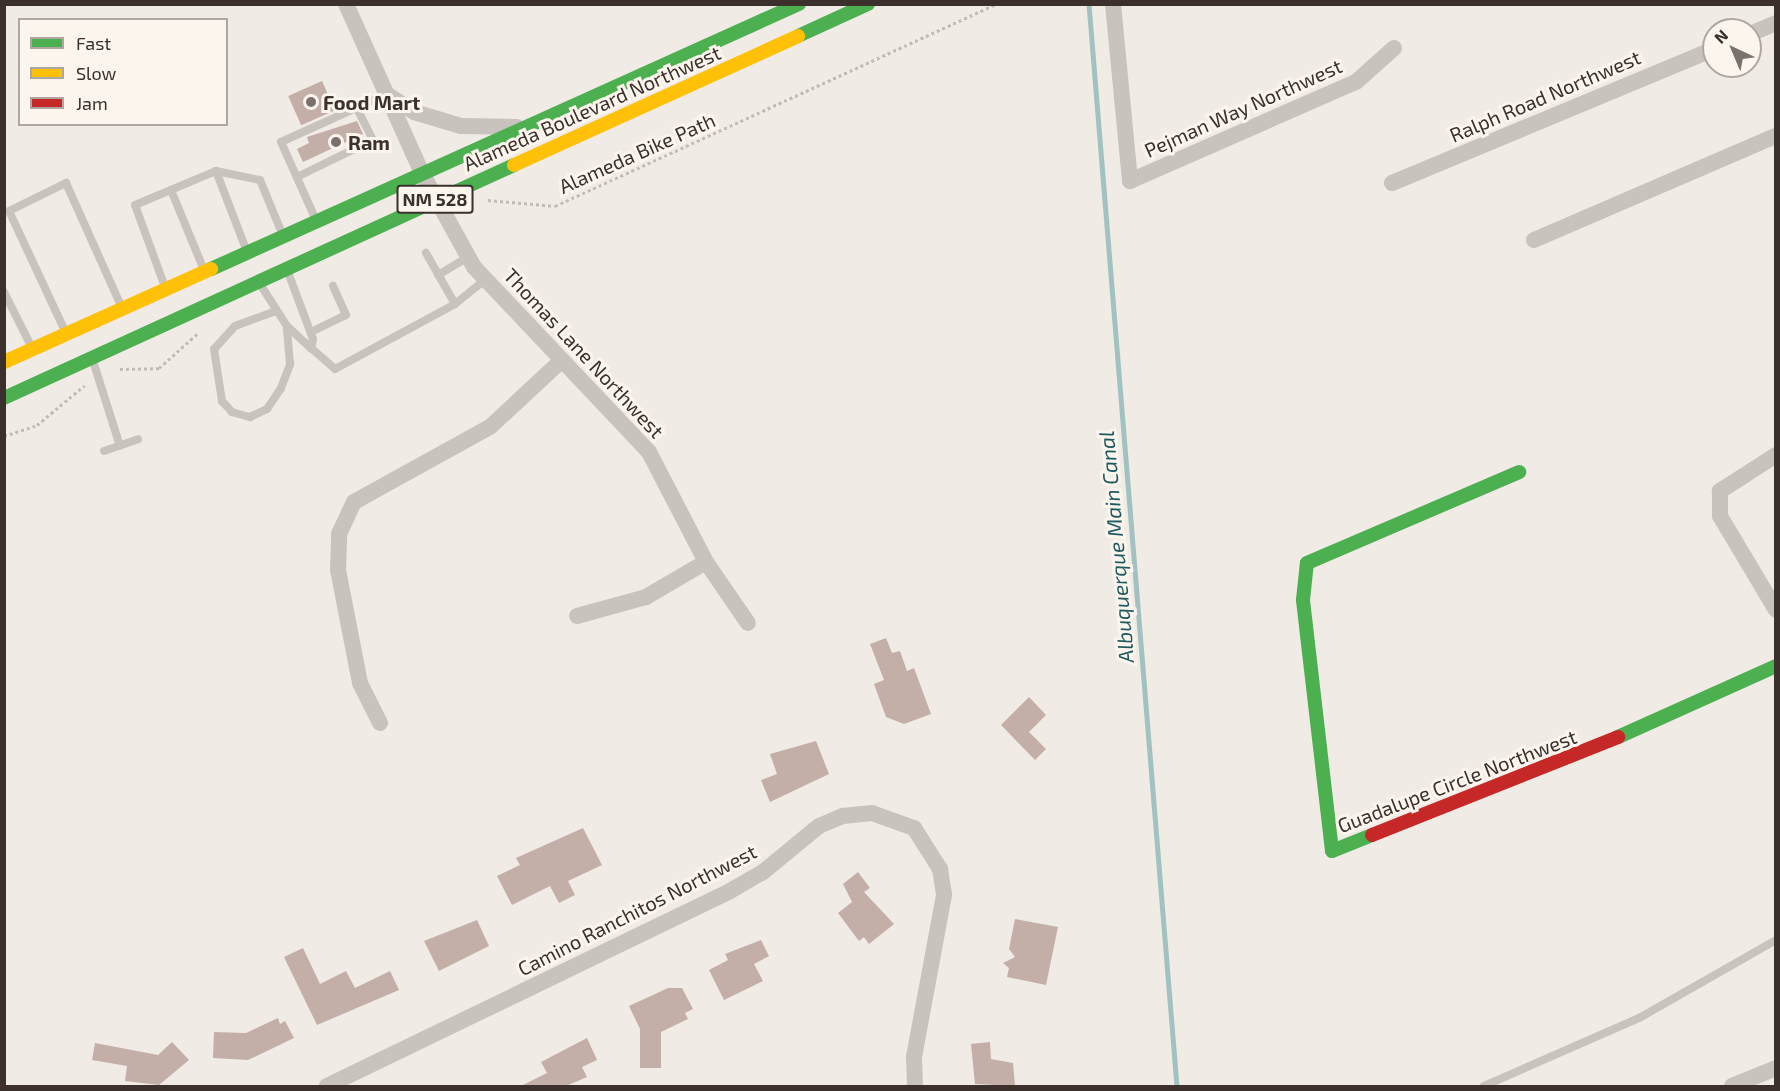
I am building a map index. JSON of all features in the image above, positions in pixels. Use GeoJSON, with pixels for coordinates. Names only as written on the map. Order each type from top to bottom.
{"type":"FeatureCollection","features":[{"type":"Feature","properties":{"kind":"main road","name":"Alameda Boulevard Northwest"},"geometry":{"type":"LineString","coordinates":[[4,362],[799,4]]}},
{"type":"Feature","properties":{"kind":"main road","name":"Alameda Boulevard Northwest"},"geometry":{"type":"LineString","coordinates":[[4,398],[435,199],[868,4]]}},
{"type":"Feature","properties":{"kind":"main road","name":"Guadalupe Circle Northwest"},"geometry":{"type":"LineString","coordinates":[[1519,472],[1307,563],[1303,600],[1332,851],[1584,752],[1776,666]]}},
{"type":"Feature","properties":{"kind":"street","name":"Thomas Lane Northwest"},"geometry":{"type":"LineString","coordinates":[[346,4],[423,175],[468,257],[560,362],[649,452],[706,562],[748,623]]}},
{"type":"Feature","properties":{"kind":"street","name":"Pejman Way Northwest"},"geometry":{"type":"LineString","coordinates":[[1113,4],[1130,180],[1356,82],[1394,48]]}},
{"type":"Feature","properties":{"kind":"street"},"geometry":{"type":"LineString","coordinates":[[1762,29],[1776,23]]}},
{"type":"Feature","properties":{"kind":"street","name":"Ralph Road Northwest"},"geometry":{"type":"LineString","coordinates":[[1392,183],[1702,54]]}},
{"type":"Feature","properties":{"kind":"street"},"geometry":{"type":"LineString","coordinates":[[387,94],[414,112],[461,126],[530,126]]}},
{"type":"Feature","properties":{"kind":"street"},"geometry":{"type":"LineString","coordinates":[[1534,240],[1776,136]]}},
{"type":"Feature","properties":{"kind":"street"},"geometry":{"type":"LineString","coordinates":[[380,723],[360,683],[338,570],[339,534],[354,502],[490,427],[560,362]]}},
{"type":"Feature","properties":{"kind":"street"},"geometry":{"type":"LineString","coordinates":[[1776,455],[1720,490],[1720,516],[1776,610]]}},
{"type":"Feature","properties":{"kind":"street"},"geometry":{"type":"LineString","coordinates":[[577,616],[646,597],[706,562]]}},
{"type":"Feature","properties":{"kind":"street","name":"Camino Ranchitos Northwest"},"geometry":{"type":"LineString","coordinates":[[327,1086],[730,891],[763,873],[819,826],[843,816],[872,813],[914,828],[940,869],[944,895],[915,1057],[915,1086]]}},
{"type":"Feature","properties":{"kind":"street"},"geometry":{"type":"LineString","coordinates":[[1732,1086],[1776,1068]]}},
{"type":"Feature","properties":{"kind":"lane"},"geometry":{"type":"LineString","coordinates":[[316,222],[281,142],[387,94]]}},
{"type":"Feature","properties":{"kind":"lane"},"geometry":{"type":"LineString","coordinates":[[297,177],[373,140],[357,108]]}},
{"type":"Feature","properties":{"kind":"lane"},"geometry":{"type":"LineString","coordinates":[[216,171],[248,252]]}},
{"type":"Feature","properties":{"kind":"lane"},"geometry":{"type":"LineString","coordinates":[[166,289],[135,205],[216,171],[260,180],[283,237]]}},
{"type":"Feature","properties":{"kind":"lane"},"geometry":{"type":"LineString","coordinates":[[66,334],[9,211],[66,183],[123,309]]}},
{"type":"Feature","properties":{"kind":"lane"},"geometry":{"type":"LineString","coordinates":[[171,190],[205,272]]}},
{"type":"Feature","properties":{"kind":"lane"},"geometry":{"type":"LineString","coordinates":[[426,253],[455,304]]}},
{"type":"Feature","properties":{"kind":"lane"},"geometry":{"type":"LineString","coordinates":[[438,275],[468,257]]}},
{"type":"Feature","properties":{"kind":"lane"},"geometry":{"type":"LineString","coordinates":[[287,268],[311,332],[311,348]]}},
{"type":"Feature","properties":{"kind":"lane"},"geometry":{"type":"LineString","coordinates":[[259,281],[287,326],[335,369],[455,304],[486,279]]}},
{"type":"Feature","properties":{"kind":"lane"},"geometry":{"type":"LineString","coordinates":[[311,332],[346,315],[333,286]]}},
{"type":"Feature","properties":{"kind":"lane"},"geometry":{"type":"LineString","coordinates":[[4,292],[32,349]]}},
{"type":"Feature","properties":{"kind":"lane"},"geometry":{"type":"LineString","coordinates":[[276,311],[235,326],[214,349],[222,400],[232,412],[250,417],[267,409],[281,388],[290,364],[287,326]]}},
{"type":"Feature","properties":{"kind":"lane"},"geometry":{"type":"LineString","coordinates":[[92,358],[120,446]]}},
{"type":"Feature","properties":{"kind":"lane"},"geometry":{"type":"LineString","coordinates":[[104,451],[138,439]]}},
{"type":"Feature","properties":{"kind":"lane"},"geometry":{"type":"LineString","coordinates":[[1484,1086],[1641,1017],[1776,940]]}},
{"type":"Feature","properties":{"kind":"path","name":"Alameda Bike Path"},"geometry":{"type":"LineString","coordinates":[[478,200],[555,206],[997,4]]}},
{"type":"Feature","properties":{"kind":"path"},"geometry":{"type":"LineString","coordinates":[[4,436],[37,425],[99,375],[159,369],[202,328]]}},
{"type":"Feature","properties":{"kind":"building"},"geometry":{"type":"Polygon","coordinates":[[[322,81],[335,110],[301,125],[288,96],[322,81]]]}},
{"type":"Feature","properties":{"kind":"building"},"geometry":{"type":"Polygon","coordinates":[[[357,121],[363,134],[303,162],[297,149],[309,143],[307,137],[357,121]]]}},
{"type":"Feature","properties":{"kind":"building"},"geometry":{"type":"Polygon","coordinates":[[[886,638],[892,653],[900,651],[907,671],[914,668],[931,714],[904,724],[886,717],[874,684],[884,680],[870,644],[886,638]]]}},
{"type":"Feature","properties":{"kind":"building"},"geometry":{"type":"Polygon","coordinates":[[[1029,697],[1046,715],[1029,732],[1046,749],[1035,760],[1001,725],[1029,697]]]}},
{"type":"Feature","properties":{"kind":"building"},"geometry":{"type":"Polygon","coordinates":[[[816,741],[829,774],[770,802],[761,780],[777,774],[770,754],[816,741]]]}},
{"type":"Feature","properties":{"kind":"building"},"geometry":{"type":"Polygon","coordinates":[[[583,828],[602,865],[568,881],[575,895],[559,903],[550,886],[512,905],[497,876],[520,865],[516,858],[583,828]]]}},
{"type":"Feature","properties":{"kind":"building"},"geometry":{"type":"Polygon","coordinates":[[[858,872],[870,888],[864,892],[894,924],[869,944],[864,937],[859,941],[838,913],[852,902],[843,884],[858,872]]]}},
{"type":"Feature","properties":{"kind":"building"},"geometry":{"type":"Polygon","coordinates":[[[1015,919],[1058,927],[1046,985],[1007,977],[1009,968],[1003,963],[1015,957],[1009,949],[1015,919]]]}},
{"type":"Feature","properties":{"kind":"building"},"geometry":{"type":"Polygon","coordinates":[[[477,920],[489,946],[439,971],[424,941],[477,920]]]}},
{"type":"Feature","properties":{"kind":"building"},"geometry":{"type":"Polygon","coordinates":[[[761,940],[769,956],[754,964],[763,981],[724,1000],[709,970],[728,960],[725,954],[761,940]]]}},
{"type":"Feature","properties":{"kind":"building"},"geometry":{"type":"Polygon","coordinates":[[[303,948],[320,984],[346,971],[355,988],[390,971],[399,990],[317,1025],[284,957],[303,948]]]}},
{"type":"Feature","properties":{"kind":"building"},"geometry":{"type":"Polygon","coordinates":[[[668,988],[682,988],[693,1009],[685,1013],[688,1019],[661,1032],[661,1068],[640,1068],[640,1029],[629,1006],[668,988]]]}},
{"type":"Feature","properties":{"kind":"building"},"geometry":{"type":"Polygon","coordinates":[[[278,1018],[280,1024],[285,1021],[294,1038],[248,1060],[213,1058],[214,1032],[246,1033],[278,1018]]]}},
{"type":"Feature","properties":{"kind":"building"},"geometry":{"type":"Polygon","coordinates":[[[587,1038],[597,1060],[582,1067],[587,1077],[566,1086],[521,1086],[547,1073],[541,1062],[587,1038]]]}},
{"type":"Feature","properties":{"kind":"building"},"geometry":{"type":"Polygon","coordinates":[[[172,1042],[189,1060],[159,1085],[125,1081],[127,1066],[92,1060],[95,1043],[158,1055],[172,1042]]]}},
{"type":"Feature","properties":{"kind":"building"},"geometry":{"type":"Polygon","coordinates":[[[990,1042],[991,1059],[1013,1063],[1015,1086],[975,1084],[971,1044],[990,1042]]]}},
{"type":"Feature","properties":{"kind":"waterway","name":"Albuquerque Main Canal"},"geometry":{"type":"LineString","coordinates":[[1089,4],[1177,1086]]}},
{"type":"Feature","properties":{"kind":"traffic: fast"},"geometry":{"type":"LineString","coordinates":[[211,269],[799,4]]}},
{"type":"Feature","properties":{"kind":"traffic: fast"},"geometry":{"type":"LineString","coordinates":[[798,36],[868,4]]}},
{"type":"Feature","properties":{"kind":"traffic: fast"},"geometry":{"type":"LineString","coordinates":[[4,398],[514,165]]}},
{"type":"Feature","properties":{"kind":"traffic: fast"},"geometry":{"type":"LineString","coordinates":[[1372,835],[1332,851],[1303,600],[1307,563],[1519,472]]}},
{"type":"Feature","properties":{"kind":"traffic: fast"},"geometry":{"type":"LineString","coordinates":[[1618,737],[1776,666]]}},
{"type":"Feature","properties":{"kind":"traffic: slow"},"geometry":{"type":"LineString","coordinates":[[514,165],[798,36]]}},
{"type":"Feature","properties":{"kind":"traffic: slow"},"geometry":{"type":"LineString","coordinates":[[4,362],[211,269]]}},
{"type":"Feature","properties":{"kind":"traffic: jam"},"geometry":{"type":"LineString","coordinates":[[1372,835],[1618,737]]}},
{"type":"Feature","properties":{"kind":"place","name":"Food Mart"},"geometry":{"type":"Point","coordinates":[311,102]}},
{"type":"Feature","properties":{"kind":"place","name":"Ram"},"geometry":{"type":"Point","coordinates":[336,142]}}]}
